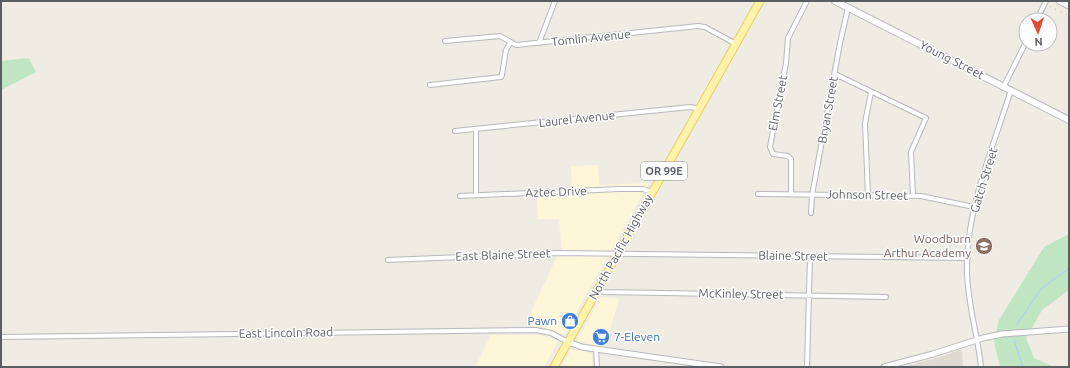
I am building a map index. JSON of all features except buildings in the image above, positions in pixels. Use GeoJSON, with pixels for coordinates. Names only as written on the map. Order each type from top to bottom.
{"type":"FeatureCollection","features":[{"type":"Feature","properties":{"kind":"main road","name":"North Pacific Highway"},"geometry":{"type":"LineString","coordinates":[[554,367],[760,1]]}},
{"type":"Feature","properties":{"kind":"main road","name":"Young Street"},"geometry":{"type":"LineString","coordinates":[[835,1],[1069,120]]}},
{"type":"Feature","properties":{"kind":"street"},"geometry":{"type":"LineString","coordinates":[[539,43],[555,1]]}},
{"type":"Feature","properties":{"kind":"street","name":"Elm Street"},"geometry":{"type":"LineString","coordinates":[[791,194],[791,159],[788,156],[773,154],[770,147],[786,59],[788,38],[807,1]]}},
{"type":"Feature","properties":{"kind":"street"},"geometry":{"type":"LineString","coordinates":[[1041,12],[1046,1]]}},
{"type":"Feature","properties":{"kind":"street"},"geometry":{"type":"LineString","coordinates":[[1059,1],[1069,6]]}},
{"type":"Feature","properties":{"kind":"street","name":"Bryan Street"},"geometry":{"type":"LineString","coordinates":[[811,213],[812,195],[834,74],[848,8]]}},
{"type":"Feature","properties":{"kind":"street","name":"Tomlin Avenue"},"geometry":{"type":"LineString","coordinates":[[445,41],[498,36],[504,37],[510,43],[516,45],[698,26],[705,27],[736,44]]}},
{"type":"Feature","properties":{"kind":"street"},"geometry":{"type":"LineString","coordinates":[[430,85],[501,77],[506,50],[510,43]]}},
{"type":"Feature","properties":{"kind":"street"},"geometry":{"type":"LineString","coordinates":[[1004,86],[1021,52]]}},
{"type":"Feature","properties":{"kind":"street"},"geometry":{"type":"LineString","coordinates":[[834,74],[926,118],[911,152],[913,196]]}},
{"type":"Feature","properties":{"kind":"street","name":"Gatch Street"},"geometry":{"type":"LineString","coordinates":[[981,367],[978,339],[968,292],[968,258],[974,207],[1011,90]]}},
{"type":"Feature","properties":{"kind":"street"},"geometry":{"type":"LineString","coordinates":[[868,195],[865,123],[871,92]]}},
{"type":"Feature","properties":{"kind":"street","name":"Laurel Avenue"},"geometry":{"type":"LineString","coordinates":[[455,131],[690,107],[699,109]]}},
{"type":"Feature","properties":{"kind":"street"},"geometry":{"type":"LineString","coordinates":[[476,129],[476,195]]}},
{"type":"Feature","properties":{"kind":"street","name":"Aztec Drive"},"geometry":{"type":"LineString","coordinates":[[460,196],[618,189],[643,189],[652,192]]}},
{"type":"Feature","properties":{"kind":"street","name":"Johnson Street"},"geometry":{"type":"LineString","coordinates":[[758,194],[913,196],[929,197],[974,207]]}},
{"type":"Feature","properties":{"kind":"street","name":"East Blaine Street"},"geometry":{"type":"LineString","coordinates":[[388,260],[558,253],[618,253]]}},
{"type":"Feature","properties":{"kind":"street","name":"Blaine Street"},"geometry":{"type":"LineString","coordinates":[[618,253],[968,258]]}},
{"type":"Feature","properties":{"kind":"street"},"geometry":{"type":"LineString","coordinates":[[807,367],[810,256]]}},
{"type":"Feature","properties":{"kind":"street","name":"McKinley Street"},"geometry":{"type":"LineString","coordinates":[[597,290],[604,292],[886,297]]}},
{"type":"Feature","properties":{"kind":"street"},"geometry":{"type":"LineString","coordinates":[[884,367],[933,354],[978,339],[1002,334],[1069,329]]}},
{"type":"Feature","properties":{"kind":"street","name":"East Lincoln Road"},"geometry":{"type":"LineString","coordinates":[[1,337],[543,330],[568,342]]}},
{"type":"Feature","properties":{"kind":"street"},"geometry":{"type":"LineString","coordinates":[[568,342],[576,346],[721,367]]}},
{"type":"Feature","properties":{"kind":"street"},"geometry":{"type":"LineString","coordinates":[[596,349],[597,367]]}},
{"type":"Feature","properties":{"kind":"shaded area"},"geometry":{"type":"Polygon","coordinates":[[[598,165],[599,185],[649,183],[564,335],[541,327],[531,327],[530,314],[557,256],[562,256],[559,219],[538,219],[537,196],[572,194],[571,166],[598,165]]]}},
{"type":"Feature","properties":{"kind":"shaded area"},"geometry":{"type":"Polygon","coordinates":[[[601,297],[619,299],[605,347],[586,345],[577,341],[601,297]]]}},
{"type":"Feature","properties":{"kind":"shaded area"},"geometry":{"type":"Polygon","coordinates":[[[491,335],[541,335],[557,341],[557,344],[544,367],[475,367],[491,335]]]}},
{"type":"Feature","properties":{"kind":"shaded area"},"geometry":{"type":"Polygon","coordinates":[[[571,349],[592,353],[593,367],[561,367],[571,349]]]}},
{"type":"Feature","properties":{"kind":"shaded area"},"geometry":{"type":"Polygon","coordinates":[[[962,349],[963,367],[904,367],[940,357],[962,349]]]}},
{"type":"Feature","properties":{"kind":"green space"},"geometry":{"type":"Polygon","coordinates":[[[29,58],[36,72],[1,90],[1,61],[29,58]]]}},
{"type":"Feature","properties":{"kind":"green space"},"geometry":{"type":"Polygon","coordinates":[[[1069,234],[1069,290],[1042,310],[1026,338],[1034,358],[1054,367],[1000,367],[994,342],[999,320],[1044,247],[1069,234]]]}},
{"type":"Feature","properties":{"kind":"waterway"},"geometry":{"type":"LineString","coordinates":[[1017,324],[1041,289],[1069,268]]}},
{"type":"Feature","properties":{"kind":"waterway"},"geometry":{"type":"LineString","coordinates":[[1014,340],[1023,367]]}},
{"type":"Feature","properties":{"kind":"railway"},"geometry":{"type":"LineString","coordinates":[[1039,1],[1069,16]]}},
{"type":"Feature","properties":{"kind":"place","name":"Woodburn Arthur Academy"},"geometry":{"type":"Point","coordinates":[984,246]}},
{"type":"Feature","properties":{"kind":"place","name":"Pawn"},"geometry":{"type":"Point","coordinates":[570,321]}},
{"type":"Feature","properties":{"kind":"place","name":"7-Eleven"},"geometry":{"type":"Point","coordinates":[601,337]}}]}
